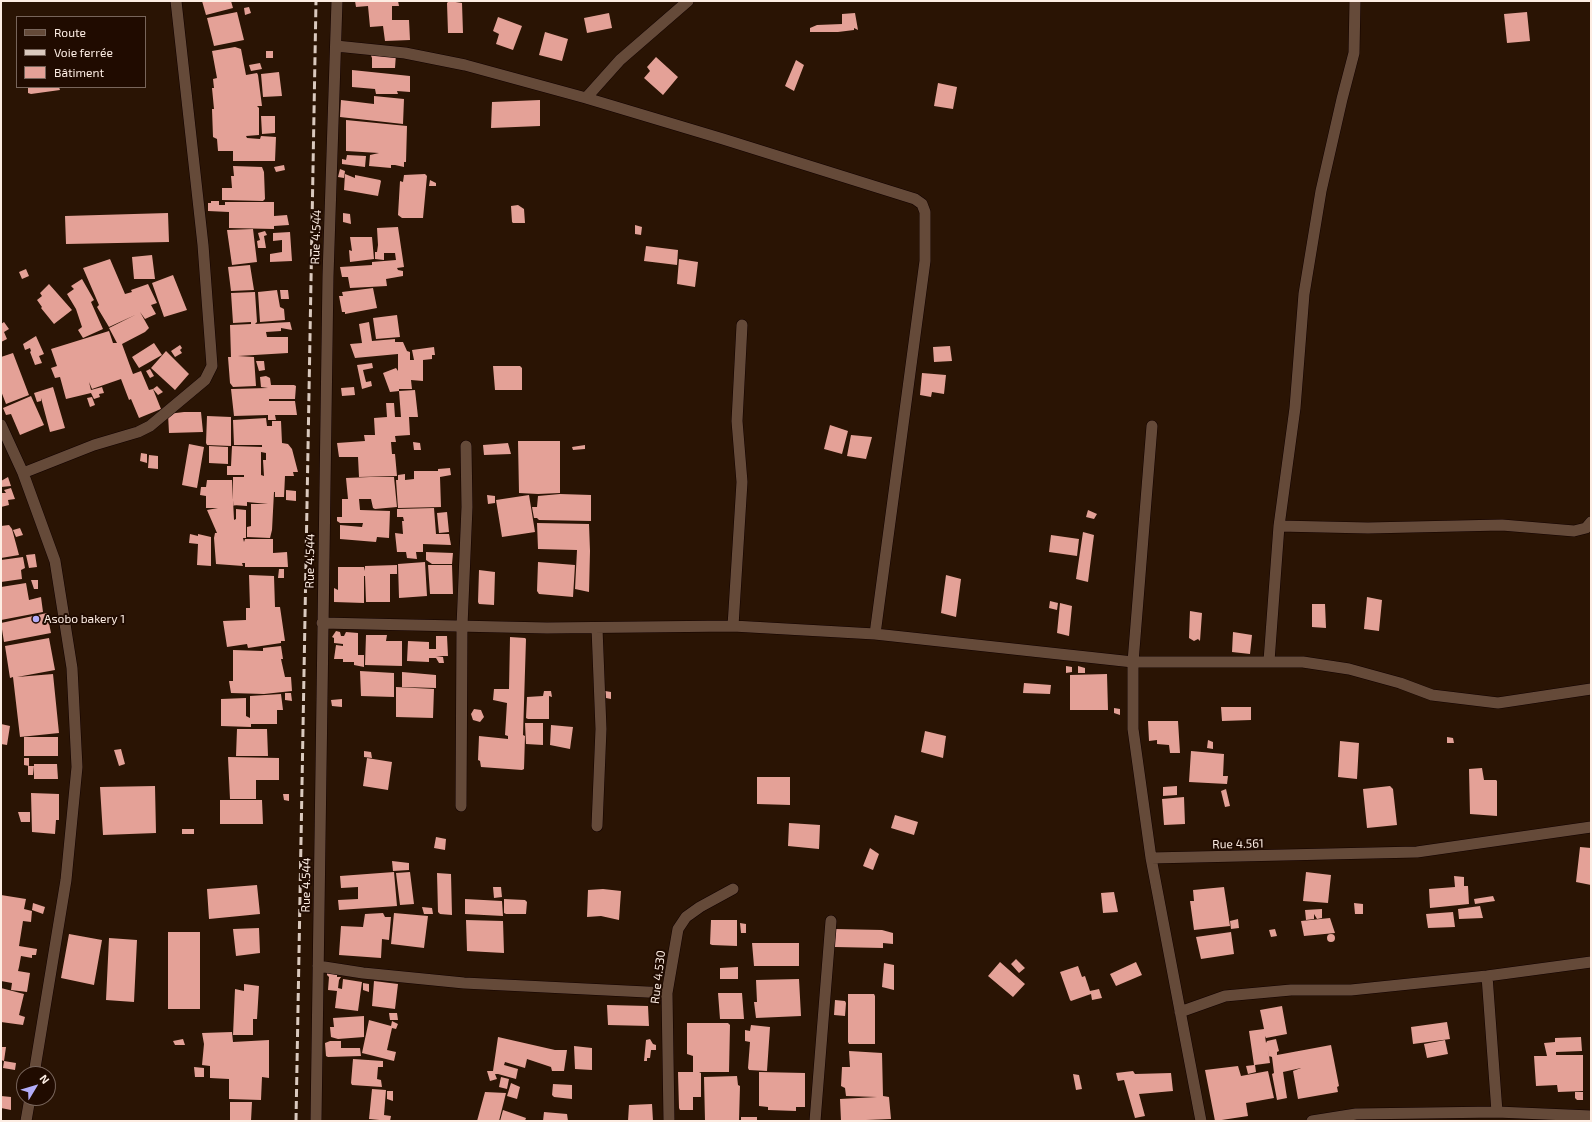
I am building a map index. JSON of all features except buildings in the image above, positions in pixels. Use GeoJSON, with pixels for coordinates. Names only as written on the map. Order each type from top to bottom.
{"type":"FeatureCollection","features":[{"type":"Feature","properties":{"kind":"street"},"geometry":{"type":"LineString","coordinates":[[23,473],[94,445],[138,432],[150,426],[205,380],[212,366],[213,350],[203,245],[176,1]]}},
{"type":"Feature","properties":{"kind":"street","name":"Rue 4.544"},"geometry":{"type":"LineString","coordinates":[[316,1121],[328,276],[337,1]]}},
{"type":"Feature","properties":{"kind":"street"},"geometry":{"type":"LineString","coordinates":[[586,98],[620,60],[688,1]]}},
{"type":"Feature","properties":{"kind":"street"},"geometry":{"type":"LineString","coordinates":[[1269,661],[1279,526],[1295,408],[1304,294],[1322,190],[1342,99],[1354,53],[1355,1]]}},
{"type":"Feature","properties":{"kind":"street"},"geometry":{"type":"LineString","coordinates":[[336,46],[405,53],[465,65],[586,98],[908,196],[922,204],[925,212],[925,261],[875,634]]}},
{"type":"Feature","properties":{"kind":"street"},"geometry":{"type":"LineString","coordinates":[[733,626],[742,482],[737,421],[742,325]]}},
{"type":"Feature","properties":{"kind":"street"},"geometry":{"type":"LineString","coordinates":[[1,425],[23,473],[55,561],[72,668],[77,767],[66,880],[35,1066]]}},
{"type":"Feature","properties":{"kind":"street"},"geometry":{"type":"LineString","coordinates":[[1152,426],[1133,662],[1133,729],[1151,858],[1201,1121]]}},
{"type":"Feature","properties":{"kind":"street"},"geometry":{"type":"LineString","coordinates":[[461,806],[462,626],[467,507],[466,446]]}},
{"type":"Feature","properties":{"kind":"street"},"geometry":{"type":"LineString","coordinates":[[1279,526],[1368,528],[1502,526],[1574,531],[1586,528],[1591,522]]}},
{"type":"Feature","properties":{"kind":"street"},"geometry":{"type":"LineString","coordinates":[[322,622],[597,628],[733,626],[875,634],[1133,662],[1303,662],[1349,669],[1400,683],[1432,696],[1498,703],[1591,689]]}},
{"type":"Feature","properties":{"kind":"street"},"geometry":{"type":"LineString","coordinates":[[597,628],[601,728],[598,826]]}},
{"type":"Feature","properties":{"kind":"street","name":"Rue 4.561"},"geometry":{"type":"LineString","coordinates":[[1151,858],[1416,852],[1591,828]]}},
{"type":"Feature","properties":{"kind":"street","name":"Rue 4.530"},"geometry":{"type":"LineString","coordinates":[[669,1121],[667,993],[678,929],[686,917],[733,889]]}},
{"type":"Feature","properties":{"kind":"street"},"geometry":{"type":"LineString","coordinates":[[815,1121],[831,921]]}},
{"type":"Feature","properties":{"kind":"street"},"geometry":{"type":"LineString","coordinates":[[1180,1012],[1225,996],[1290,990],[1351,990],[1487,976],[1591,962]]}},
{"type":"Feature","properties":{"kind":"street"},"geometry":{"type":"LineString","coordinates":[[318,966],[363,973],[464,983],[667,993]]}},
{"type":"Feature","properties":{"kind":"street"},"geometry":{"type":"LineString","coordinates":[[1487,976],[1497,1112]]}},
{"type":"Feature","properties":{"kind":"street"},"geometry":{"type":"LineString","coordinates":[[26,1121],[29,1106]]}},
{"type":"Feature","properties":{"kind":"street"},"geometry":{"type":"LineString","coordinates":[[1312,1121],[1356,1114],[1497,1112],[1591,1116]]}},
{"type":"Feature","properties":{"kind":"railway"},"geometry":{"type":"LineString","coordinates":[[296,1121],[316,1]]}},
{"type":"Feature","properties":{"kind":"place","name":"Asobo bakery 1"},"geometry":{"type":"Point","coordinates":[36,619]}}]}
